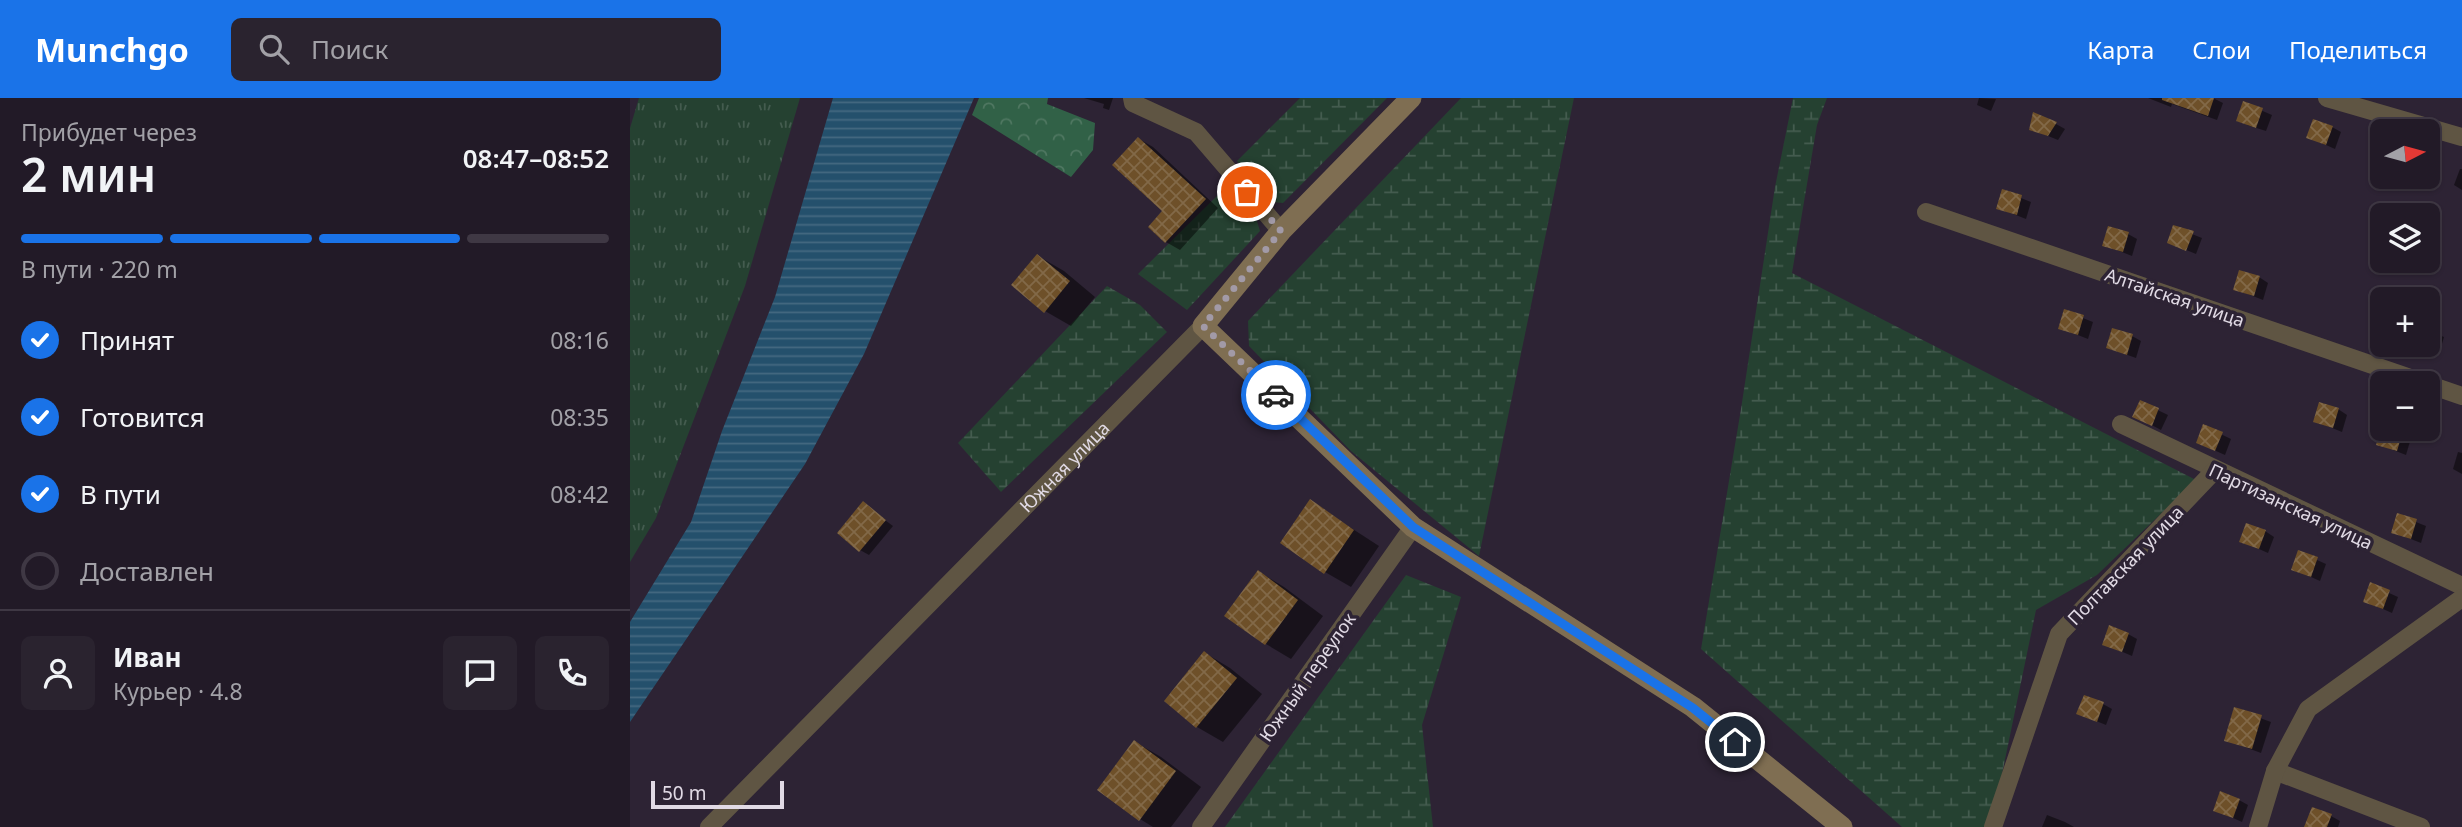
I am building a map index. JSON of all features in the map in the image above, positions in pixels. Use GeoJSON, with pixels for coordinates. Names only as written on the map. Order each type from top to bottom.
{"type":"FeatureCollection","features":[{"type":"Feature","properties":{"kind":"street"},"geometry":{"type":"LineString","coordinates":[[1132,98],[1133,103],[1196,132],[1281,231]]}},
{"type":"Feature","properties":{"kind":"street","name":"Южная улица"},"geometry":{"type":"LineString","coordinates":[[709,827],[1203,326],[1281,231],[1411,98]]}},
{"type":"Feature","properties":{"kind":"street"},"geometry":{"type":"LineString","coordinates":[[2327,98],[2377,105],[2462,137]]}},
{"type":"Feature","properties":{"kind":"street","name":"Алтайская улица"},"geometry":{"type":"LineString","coordinates":[[1926,212],[2388,371]]}},
{"type":"Feature","properties":{"kind":"street"},"geometry":{"type":"LineString","coordinates":[[1203,326],[1413,527],[1693,708],[1842,827]]}},
{"type":"Feature","properties":{"kind":"street","name":"Алтайская улица"},"geometry":{"type":"LineString","coordinates":[[2440,389],[2462,396]]}},
{"type":"Feature","properties":{"kind":"street","name":"Партизанская улица"},"geometry":{"type":"LineString","coordinates":[[2121,424],[2462,586]]}},
{"type":"Feature","properties":{"kind":"street","name":"Полтавская улица"},"geometry":{"type":"LineString","coordinates":[[1993,827],[2059,635],[2215,470]]}},
{"type":"Feature","properties":{"kind":"street","name":"Южный переулок"},"geometry":{"type":"LineString","coordinates":[[1201,827],[1413,527]]}},
{"type":"Feature","properties":{"kind":"street"},"geometry":{"type":"LineString","coordinates":[[2258,827],[2275,771],[2308,709],[2462,598]]}},
{"type":"Feature","properties":{"kind":"street"},"geometry":{"type":"LineString","coordinates":[[2275,771],[2421,827]]}},
{"type":"Feature","properties":{"kind":"green space"},"geometry":{"type":"Polygon","coordinates":[[[639,98],[800,98],[745,286],[656,518],[630,562],[630,128],[639,98]]]}},
{"type":"Feature","properties":{"kind":"green space"},"geometry":{"type":"Polygon","coordinates":[[[979,98],[1048,98],[1047,104],[1095,123],[1093,150],[1071,177],[972,115],[979,98]]]}},
{"type":"Feature","properties":{"kind":"green space"},"geometry":{"type":"Polygon","coordinates":[[[1300,98],[1387,98],[1283,203],[1272,202],[1237,161],[1300,98]]]}},
{"type":"Feature","properties":{"kind":"green space"},"geometry":{"type":"Polygon","coordinates":[[[1461,98],[1574,98],[1479,556],[1351,451],[1249,346],[1248,321],[1461,98]]]}},
{"type":"Feature","properties":{"kind":"green space"},"geometry":{"type":"Polygon","coordinates":[[[1793,98],[1827,98],[1817,125],[1792,273],[2196,480],[2097,575],[2036,610],[1991,827],[1902,827],[1701,649],[1775,187],[1793,98]]]}},
{"type":"Feature","properties":{"kind":"green space"},"geometry":{"type":"Polygon","coordinates":[[[1224,189],[1256,218],[1260,231],[1187,310],[1138,274],[1224,189]]]}},
{"type":"Feature","properties":{"kind":"green space"},"geometry":{"type":"Polygon","coordinates":[[[1107,286],[1140,305],[1167,332],[1001,492],[958,443],[1107,286]]]}},
{"type":"Feature","properties":{"kind":"green space"},"geometry":{"type":"Polygon","coordinates":[[[1406,575],[1461,597],[1422,725],[1433,827],[1225,827],[1406,575]]]}},
{"type":"Feature","properties":{"kind":"water"},"geometry":{"type":"Polygon","coordinates":[[[833,98],[974,98],[864,354],[805,464],[630,722],[630,622],[691,522],[722,431],[775,297],[833,98]]]}},
{"type":"Feature","properties":{"kind":"building"},"geometry":{"type":"Polygon","coordinates":[[[2162,98],[2214,98],[2208,116],[2162,98]]]}},
{"type":"Feature","properties":{"kind":"building"},"geometry":{"type":"Polygon","coordinates":[[[2243,101],[2263,108],[2256,128],[2236,121],[2243,101]]]}},
{"type":"Feature","properties":{"kind":"building"},"geometry":{"type":"Polygon","coordinates":[[[2033,112],[2057,122],[2048,136],[2029,130],[2033,112]]]}},
{"type":"Feature","properties":{"kind":"building"},"geometry":{"type":"Polygon","coordinates":[[[2313,119],[2333,126],[2326,145],[2306,138],[2313,119]]]}},
{"type":"Feature","properties":{"kind":"building"},"geometry":{"type":"Polygon","coordinates":[[[1138,137],[1206,199],[1165,243],[1148,227],[1162,211],[1112,165],[1138,137]]]}},
{"type":"Feature","properties":{"kind":"building"},"geometry":{"type":"Polygon","coordinates":[[[2002,189],[2022,195],[2017,215],[1996,209],[2002,189]]]}},
{"type":"Feature","properties":{"kind":"building"},"geometry":{"type":"Polygon","coordinates":[[[2173,225],[2194,231],[2186,251],[2167,243],[2173,225]]]}},
{"type":"Feature","properties":{"kind":"building"},"geometry":{"type":"Polygon","coordinates":[[[2108,226],[2129,232],[2123,252],[2102,246],[2108,226]]]}},
{"type":"Feature","properties":{"kind":"building"},"geometry":{"type":"Polygon","coordinates":[[[1037,254],[1070,281],[1044,313],[1011,285],[1037,254]]]}},
{"type":"Feature","properties":{"kind":"building"},"geometry":{"type":"Polygon","coordinates":[[[2239,270],[2260,276],[2254,296],[2233,290],[2239,270]]]}},
{"type":"Feature","properties":{"kind":"building"},"geometry":{"type":"Polygon","coordinates":[[[2064,309],[2084,315],[2078,335],[2058,329],[2064,309]]]}},
{"type":"Feature","properties":{"kind":"building"},"geometry":{"type":"Polygon","coordinates":[[[2112,328],[2133,334],[2127,355],[2106,348],[2112,328]]]}},
{"type":"Feature","properties":{"kind":"building"},"geometry":{"type":"Polygon","coordinates":[[[2140,400],[2159,408],[2152,426],[2132,417],[2140,400]]]}},
{"type":"Feature","properties":{"kind":"building"},"geometry":{"type":"Polygon","coordinates":[[[2319,402],[2339,408],[2333,428],[2313,422],[2319,402]]]}},
{"type":"Feature","properties":{"kind":"building"},"geometry":{"type":"Polygon","coordinates":[[[2203,424],[2223,432],[2215,451],[2196,443],[2203,424]]]}},
{"type":"Feature","properties":{"kind":"building"},"geometry":{"type":"Polygon","coordinates":[[[2377,441],[2400,441],[2397,451],[2376,445],[2377,441]]]}},
{"type":"Feature","properties":{"kind":"building"},"geometry":{"type":"Polygon","coordinates":[[[1310,499],[1354,530],[1324,574],[1280,543],[1310,499]]]}},
{"type":"Feature","properties":{"kind":"building"},"geometry":{"type":"Polygon","coordinates":[[[863,501],[886,520],[859,552],[837,533],[863,501]]]}},
{"type":"Feature","properties":{"kind":"building"},"geometry":{"type":"Polygon","coordinates":[[[2397,513],[2417,519],[2411,539],[2391,533],[2397,513]]]}},
{"type":"Feature","properties":{"kind":"building"},"geometry":{"type":"Polygon","coordinates":[[[2246,523],[2266,530],[2259,549],[2239,542],[2246,523]]]}},
{"type":"Feature","properties":{"kind":"building"},"geometry":{"type":"Polygon","coordinates":[[[2298,550],[2318,557],[2311,577],[2291,570],[2298,550]]]}},
{"type":"Feature","properties":{"kind":"building"},"geometry":{"type":"Polygon","coordinates":[[[1258,570],[1298,600],[1265,645],[1224,616],[1258,570]]]}},
{"type":"Feature","properties":{"kind":"building"},"geometry":{"type":"Polygon","coordinates":[[[2370,582],[2390,590],[2383,609],[2363,602],[2370,582]]]}},
{"type":"Feature","properties":{"kind":"building"},"geometry":{"type":"Polygon","coordinates":[[[2109,625],[2129,633],[2122,652],[2102,645],[2109,625]]]}},
{"type":"Feature","properties":{"kind":"building"},"geometry":{"type":"Polygon","coordinates":[[[1204,651],[1237,678],[1196,728],[1164,701],[1204,651]]]}},
{"type":"Feature","properties":{"kind":"building"},"geometry":{"type":"Polygon","coordinates":[[[2084,695],[2104,702],[2097,722],[2076,714],[2084,695]]]}},
{"type":"Feature","properties":{"kind":"building"},"geometry":{"type":"Polygon","coordinates":[[[2234,707],[2262,715],[2252,749],[2224,741],[2234,707]]]}},
{"type":"Feature","properties":{"kind":"building"},"geometry":{"type":"Polygon","coordinates":[[[1134,740],[1176,771],[1139,821],[1097,790],[1134,740]]]}},
{"type":"Feature","properties":{"kind":"building"},"geometry":{"type":"Polygon","coordinates":[[[2220,791],[2240,799],[2233,818],[2213,811],[2220,791]]]}},
{"type":"Feature","properties":{"kind":"building"},"geometry":{"type":"Polygon","coordinates":[[[2312,807],[2332,814],[2327,827],[2304,827],[2312,807]]]}},
{"type":"Feature","properties":{"kind":"way so far"},"geometry":{"type":"LineString","coordinates":[[1247,192],[1281,231],[1203,326],[1276,395]]}},
{"type":"Feature","properties":{"kind":"route"},"geometry":{"type":"LineString","coordinates":[[1276,395],[1413,527],[1693,708],[1735,742]]}}]}
